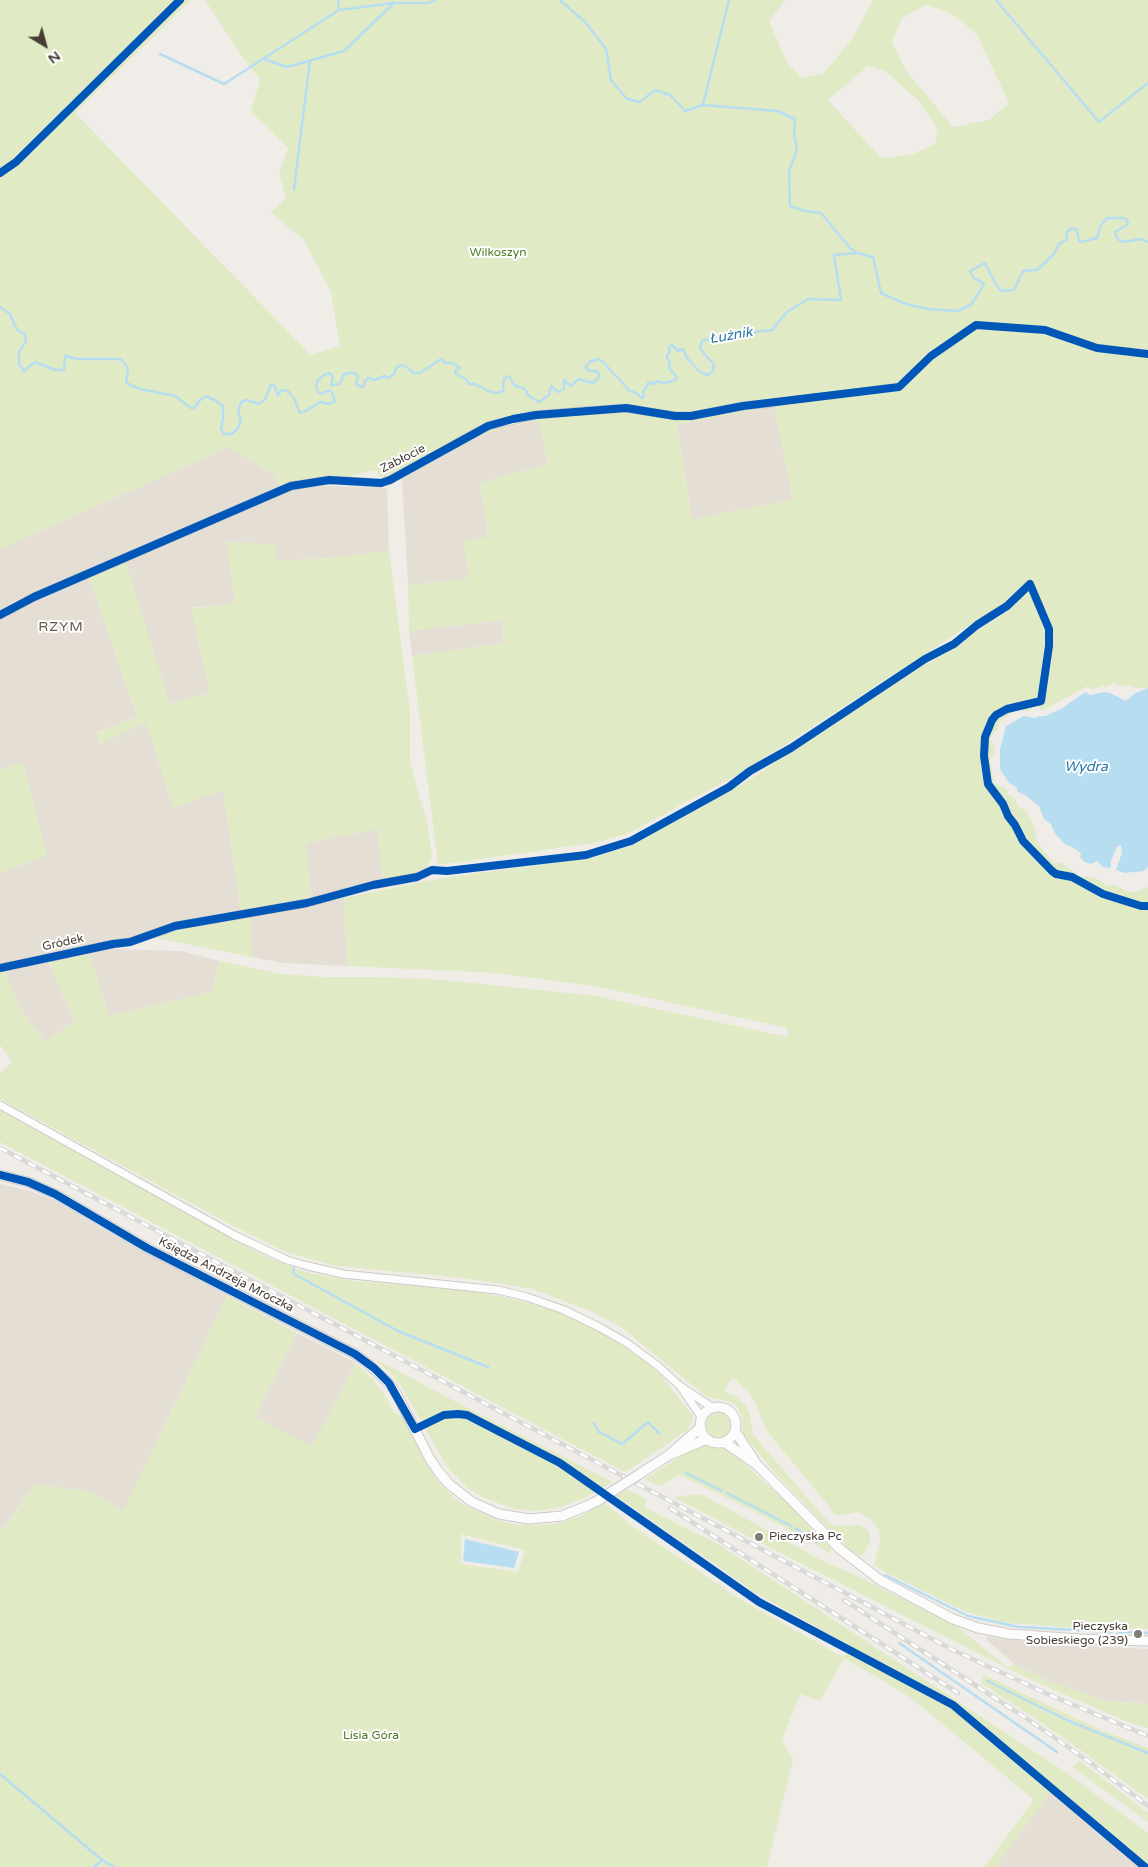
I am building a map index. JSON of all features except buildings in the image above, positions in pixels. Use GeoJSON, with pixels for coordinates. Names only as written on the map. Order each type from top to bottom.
{"type":"FeatureCollection","features":[{"type":"Feature","properties":{"kind":"street","name":"Zabłocie"},"geometry":{"type":"LineString","coordinates":[[0,615],[34,597],[291,486],[329,480],[381,482],[390,480],[488,426],[536,415],[582,411],[626,408],[675,416],[691,416],[743,406],[773,403]]}},
{"type":"Feature","properties":{"kind":"street","name":"Gródek"},"geometry":{"type":"LineString","coordinates":[[0,968],[130,942],[175,926],[307,903],[373,885],[417,877],[432,870]]}},
{"type":"Feature","properties":{"kind":"street"},"geometry":{"type":"LineString","coordinates":[[0,1105],[226,1230],[274,1254],[308,1266],[334,1272],[476,1287],[505,1292],[546,1303],[582,1318],[612,1334],[644,1355],[680,1386],[713,1408]]}},
{"type":"Feature","properties":{"kind":"street","name":"Księdza Andrzeja Mroczka"},"geometry":{"type":"LineString","coordinates":[[0,1175],[28,1182],[55,1194],[147,1248],[355,1354],[389,1383],[430,1459],[449,1484],[472,1502],[499,1514],[529,1519],[562,1516],[599,1500],[670,1455],[702,1441],[709,1440]]}},
{"type":"Feature","properties":{"kind":"street"},"geometry":{"type":"LineString","coordinates":[[680,1386],[701,1423],[702,1432],[709,1440],[719,1443],[724,1442],[733,1436],[735,1431],[735,1418],[731,1413],[720,1407],[708,1410],[701,1423]]}},
{"type":"Feature","properties":{"kind":"street","name":"Księdza Andrzeja Mroczka"},"geometry":{"type":"LineString","coordinates":[[670,1455],[701,1423]]}},
{"type":"Feature","properties":{"kind":"street"},"geometry":{"type":"LineString","coordinates":[[735,1431],[757,1465]]}},
{"type":"Feature","properties":{"kind":"street"},"geometry":{"type":"LineString","coordinates":[[724,1442],[757,1465],[828,1538],[858,1564],[880,1580],[953,1619],[978,1628],[1015,1634],[1080,1639],[1148,1641]]}},
{"type":"Feature","properties":{"kind":"shaded area"},"geometry":{"type":"Polygon","coordinates":[[[774,405],[793,500],[692,519],[677,425],[774,405]]]}},
{"type":"Feature","properties":{"kind":"shaded area"},"geometry":{"type":"Polygon","coordinates":[[[539,420],[548,464],[480,483],[488,537],[468,579],[408,585],[402,479],[471,440],[502,428],[539,420]]]}},
{"type":"Feature","properties":{"kind":"shaded area"},"geometry":{"type":"Polygon","coordinates":[[[229,447],[274,475],[284,491],[326,486],[387,488],[389,551],[331,558],[277,561],[235,603],[191,608],[210,693],[169,704],[123,555],[15,601],[0,610],[0,549],[229,447]]]}},
{"type":"Feature","properties":{"kind":"shaded area"},"geometry":{"type":"Polygon","coordinates":[[[89,577],[137,717],[97,732],[99,744],[146,722],[173,807],[223,790],[241,912],[132,937],[113,949],[180,951],[220,961],[212,992],[109,1016],[89,954],[48,962],[75,1021],[45,1042],[19,1007],[5,972],[0,972],[0,873],[47,855],[23,763],[0,771],[0,619],[17,608],[89,577]]]}},
{"type":"Feature","properties":{"kind":"shaded area"},"geometry":{"type":"Polygon","coordinates":[[[501,620],[504,643],[412,656],[409,631],[501,620]]]}},
{"type":"Feature","properties":{"kind":"shaded area"},"geometry":{"type":"Polygon","coordinates":[[[377,829],[383,880],[311,900],[306,843],[377,829]]]}},
{"type":"Feature","properties":{"kind":"shaded area"},"geometry":{"type":"Polygon","coordinates":[[[344,898],[347,966],[283,963],[252,957],[251,917],[344,898]]]}},
{"type":"Feature","properties":{"kind":"shaded area"},"geometry":{"type":"Polygon","coordinates":[[[0,1184],[33,1192],[57,1202],[116,1237],[227,1296],[123,1511],[92,1492],[36,1484],[0,1532],[0,1184]]]}},
{"type":"Feature","properties":{"kind":"shaded area"},"geometry":{"type":"Polygon","coordinates":[[[297,1333],[356,1363],[312,1447],[254,1416],[297,1333]]]}},
{"type":"Feature","properties":{"kind":"shaded area"},"geometry":{"type":"Polygon","coordinates":[[[987,1637],[1052,1644],[1148,1649],[1148,1704],[1105,1701],[1044,1679],[1014,1664],[987,1640],[987,1637]]]}},
{"type":"Feature","properties":{"kind":"shaded area"},"geometry":{"type":"Polygon","coordinates":[[[1055,1786],[1148,1864],[1148,1867],[995,1867],[1055,1786]]]}},
{"type":"Feature","properties":{"kind":"green space","name":"Wilkoszyn"},"geometry":{"type":"Polygon","coordinates":[[[0,0],[191,0],[75,113],[311,355],[340,346],[331,292],[304,240],[271,213],[286,197],[279,173],[288,148],[251,112],[260,79],[241,55],[205,0],[785,0],[769,22],[788,64],[802,78],[824,73],[853,38],[873,0],[1148,0],[1148,688],[1134,688],[1130,685],[1122,686],[1113,683],[1106,687],[1102,686],[1092,689],[1088,686],[1042,711],[1038,706],[1027,711],[1018,709],[999,722],[998,729],[990,738],[995,748],[990,762],[995,784],[1006,788],[1008,794],[1015,799],[1020,809],[1026,809],[1034,827],[1038,843],[1054,863],[1061,863],[1081,877],[1086,876],[1098,879],[1107,885],[1115,885],[1127,891],[1134,892],[1148,887],[1148,1629],[1077,1628],[1009,1623],[966,1612],[874,1565],[880,1542],[879,1530],[870,1519],[857,1512],[836,1515],[767,1431],[753,1398],[733,1377],[724,1391],[735,1396],[749,1411],[753,1434],[831,1524],[844,1526],[858,1524],[867,1529],[870,1534],[870,1541],[864,1554],[859,1556],[846,1546],[775,1473],[743,1434],[742,1417],[738,1408],[731,1402],[707,1397],[621,1327],[593,1312],[533,1289],[464,1278],[336,1266],[286,1252],[235,1227],[0,1099],[0,1073],[12,1062],[0,1045],[0,972],[5,971],[19,1007],[45,1042],[75,1021],[48,961],[89,954],[109,1016],[212,992],[220,961],[281,974],[444,980],[596,996],[788,1037],[787,1028],[599,987],[497,973],[347,966],[344,898],[436,879],[595,857],[632,845],[751,779],[877,692],[963,643],[976,631],[1007,612],[1033,585],[1027,581],[1002,604],[746,770],[627,834],[593,843],[438,865],[412,656],[504,643],[501,620],[409,631],[408,585],[468,579],[464,540],[488,537],[480,483],[548,464],[539,420],[502,428],[472,440],[402,479],[399,472],[389,477],[379,477],[377,470],[357,474],[349,478],[325,478],[280,485],[274,475],[229,447],[0,549],[0,0]],[[926,5],[902,18],[892,42],[907,72],[953,127],[989,120],[1009,103],[976,33],[951,13],[926,5]],[[868,66],[828,100],[881,158],[914,154],[936,143],[937,128],[920,102],[885,71],[868,66]],[[774,406],[677,425],[692,519],[793,500],[774,406]]]}},
{"type":"Feature","properties":{"kind":"green space"},"geometry":{"type":"Polygon","coordinates":[[[226,542],[275,544],[277,561],[331,558],[389,551],[410,711],[410,762],[428,827],[432,857],[425,871],[383,880],[377,829],[306,843],[311,900],[241,912],[223,790],[173,808],[146,722],[100,745],[97,733],[137,717],[89,577],[126,562],[170,704],[210,693],[191,609],[235,603],[226,542]]]}},
{"type":"Feature","properties":{"kind":"green space"},"geometry":{"type":"Polygon","coordinates":[[[23,762],[47,855],[0,873],[0,771],[23,762]]]}},
{"type":"Feature","properties":{"kind":"green space"},"geometry":{"type":"Polygon","coordinates":[[[251,917],[252,957],[156,938],[168,931],[251,917]]]}},
{"type":"Feature","properties":{"kind":"green space"},"geometry":{"type":"Polygon","coordinates":[[[0,1110],[235,1240],[269,1258],[294,1268],[314,1274],[354,1281],[483,1293],[523,1301],[557,1312],[591,1327],[645,1361],[662,1377],[693,1416],[692,1422],[688,1429],[625,1472],[0,1142],[0,1110]]]}},
{"type":"Feature","properties":{"kind":"green space","name":"Lisia Góra"},"geometry":{"type":"Polygon","coordinates":[[[227,1296],[297,1333],[255,1417],[312,1446],[356,1363],[386,1397],[393,1412],[402,1416],[424,1460],[436,1479],[455,1499],[472,1509],[503,1522],[539,1525],[558,1523],[576,1518],[605,1503],[631,1525],[738,1598],[843,1657],[852,1647],[759,1595],[616,1496],[627,1489],[647,1500],[644,1507],[718,1544],[1067,1773],[1148,1833],[1148,1864],[1055,1787],[995,1867],[984,1867],[1034,1800],[910,1697],[844,1658],[820,1701],[800,1694],[782,1740],[793,1759],[767,1867],[0,1867],[0,1533],[36,1484],[92,1492],[123,1511],[227,1296]],[[461,1534],[461,1564],[518,1572],[525,1550],[461,1534]]]}},
{"type":"Feature","properties":{"kind":"green space"},"geometry":{"type":"Polygon","coordinates":[[[374,1358],[613,1482],[583,1499],[554,1509],[533,1511],[515,1509],[484,1498],[469,1489],[447,1467],[403,1389],[392,1375],[374,1358]]]}},
{"type":"Feature","properties":{"kind":"green space"},"geometry":{"type":"Polygon","coordinates":[[[718,1413],[723,1414],[729,1420],[729,1430],[723,1436],[718,1437],[713,1436],[707,1430],[706,1425],[707,1420],[713,1414],[718,1413]]]}},
{"type":"Feature","properties":{"kind":"green space"},"geometry":{"type":"Polygon","coordinates":[[[704,1445],[729,1449],[786,1502],[832,1550],[828,1553],[817,1545],[752,1510],[680,1475],[659,1486],[644,1479],[698,1446],[704,1445]]]}},
{"type":"Feature","properties":{"kind":"green space"},"geometry":{"type":"Polygon","coordinates":[[[701,1494],[823,1561],[955,1625],[1007,1667],[1014,1664],[1044,1679],[1105,1701],[1148,1704],[1148,1728],[1130,1723],[1023,1676],[673,1497],[701,1494]]]}},
{"type":"Feature","properties":{"kind":"green space"},"geometry":{"type":"Polygon","coordinates":[[[984,1675],[1101,1730],[1148,1748],[1148,1799],[1061,1736],[981,1683],[984,1675]]]}},
{"type":"Feature","properties":{"kind":"green space"},"geometry":{"type":"Polygon","coordinates":[[[1079,1760],[1148,1813],[1148,1822],[1072,1767],[1079,1760]]]}},
{"type":"Feature","properties":{"kind":"water","name":"Wydra"},"geometry":{"type":"Polygon","coordinates":[[[1148,688],[1148,867],[1144,871],[1124,873],[1116,870],[1122,853],[1121,845],[1117,847],[1111,861],[1111,867],[1108,868],[1103,867],[1097,861],[1091,864],[1085,862],[1080,857],[1081,853],[1066,845],[1055,834],[1051,824],[1044,819],[1039,806],[1018,792],[1016,787],[1009,783],[1000,769],[1000,749],[1006,726],[1024,716],[1035,718],[1045,716],[1061,709],[1085,692],[1090,695],[1110,693],[1126,701],[1134,694],[1148,688]]]}},
{"type":"Feature","properties":{"kind":"water"},"geometry":{"type":"Polygon","coordinates":[[[465,1539],[519,1552],[514,1568],[463,1561],[465,1539]]]}},
{"type":"Feature","properties":{"kind":"waterway"},"geometry":{"type":"LineString","coordinates":[[160,54],[224,84],[339,10],[338,0]]}},
{"type":"Feature","properties":{"kind":"waterway"},"geometry":{"type":"LineString","coordinates":[[339,10],[394,3],[429,3],[435,0]]}},
{"type":"Feature","properties":{"kind":"waterway"},"geometry":{"type":"LineString","coordinates":[[560,0],[586,23],[606,49],[611,80],[627,99],[640,102],[655,90],[670,95],[685,111],[703,105],[777,111],[795,119],[794,134],[797,150],[789,171],[790,206],[805,211],[821,213],[850,248],[856,252]]}},
{"type":"Feature","properties":{"kind":"waterway"},"geometry":{"type":"LineString","coordinates":[[703,105],[729,0]]}},
{"type":"Feature","properties":{"kind":"waterway"},"geometry":{"type":"LineString","coordinates":[[996,0],[1099,122],[1148,83]]}},
{"type":"Feature","properties":{"kind":"waterway"},"geometry":{"type":"LineString","coordinates":[[264,59],[287,67],[344,51],[394,3]]}},
{"type":"Feature","properties":{"kind":"waterway"},"geometry":{"type":"LineString","coordinates":[[294,189],[310,61]]}},
{"type":"Feature","properties":{"kind":"waterway","name":"Łużnik"},"geometry":{"type":"LineString","coordinates":[[0,307],[10,314],[17,330],[25,334],[26,341],[19,352],[19,364],[24,371],[35,362],[55,370],[64,370],[65,356],[78,359],[121,359],[128,368],[126,383],[140,389],[175,396],[191,408],[194,408],[206,396],[215,400],[223,406],[221,429],[224,434],[232,434],[238,428],[241,421],[238,412],[241,402],[246,400],[259,404],[265,399],[271,385],[274,385],[278,395],[282,390],[288,391],[294,398],[300,413],[320,402],[330,404],[335,401],[331,391],[321,394],[318,392],[316,387],[318,380],[324,375],[330,373],[333,378],[331,385],[339,384],[343,375],[355,373],[358,377],[356,383],[363,387],[368,378],[375,380],[384,376],[389,378],[394,374],[397,367],[402,365],[413,373],[420,373],[441,359],[445,363],[453,363],[460,368],[455,371],[456,374],[466,379],[469,384],[475,384],[488,391],[497,393],[503,391],[504,379],[509,376],[514,385],[525,389],[528,395],[539,402],[549,395],[551,386],[558,392],[564,389],[564,380],[571,386],[578,379],[593,383],[598,379],[599,374],[596,371],[590,371],[585,368],[590,362],[598,359],[630,391],[638,394],[641,398],[644,397],[643,392],[649,382],[654,384],[658,381],[663,383],[669,382],[677,377],[669,368],[670,362],[667,358],[670,352],[669,347],[672,345],[678,351],[683,349],[687,358],[700,372],[708,375],[713,371],[714,364],[700,348],[702,341],[719,336],[772,330],[787,312],[808,299],[841,300],[834,255],[857,253],[873,257],[881,293],[906,304],[928,309],[957,311],[971,305],[984,284],[973,277],[970,271],[985,263],[996,285],[1002,291],[1012,290],[1015,288],[1023,271],[1037,270],[1054,254],[1059,244],[1067,239],[1067,232],[1072,228],[1077,230],[1079,241],[1081,242],[1097,238],[1101,225],[1107,218],[1121,218],[1126,219],[1128,223],[1115,232],[1117,239],[1124,242],[1141,239],[1148,242]]}},
{"type":"Feature","properties":{"kind":"waterway"},"geometry":{"type":"LineString","coordinates":[[294,1268],[293,1273],[296,1275],[398,1331],[488,1367]]}},
{"type":"Feature","properties":{"kind":"waterway"},"geometry":{"type":"LineString","coordinates":[[594,1423],[599,1432],[622,1444],[648,1422],[659,1433]]}},
{"type":"Feature","properties":{"kind":"waterway"},"geometry":{"type":"LineString","coordinates":[[686,1473],[722,1491]]}},
{"type":"Feature","properties":{"kind":"waterway"},"geometry":{"type":"LineString","coordinates":[[727,1493],[791,1526]]}},
{"type":"Feature","properties":{"kind":"waterway"},"geometry":{"type":"LineString","coordinates":[[795,1528],[817,1542]]}},
{"type":"Feature","properties":{"kind":"waterway"},"geometry":{"type":"LineString","coordinates":[[885,1575],[968,1616],[1019,1627],[1112,1632]]}},
{"type":"Feature","properties":{"kind":"waterway"},"geometry":{"type":"LineString","coordinates":[[1117,1632],[1148,1633]]}},
{"type":"Feature","properties":{"kind":"waterway"},"geometry":{"type":"LineString","coordinates":[[899,1643],[1057,1752]]}},
{"type":"Feature","properties":{"kind":"waterway"},"geometry":{"type":"LineString","coordinates":[[987,1681],[1069,1721],[1148,1753]]}},
{"type":"Feature","properties":{"kind":"waterway"},"geometry":{"type":"LineString","coordinates":[[0,1774],[102,1860],[114,1867]]}},
{"type":"Feature","properties":{"kind":"waterway"},"geometry":{"type":"LineString","coordinates":[[94,1867],[102,1860]]}},
{"type":"Feature","properties":{"kind":"railway"},"geometry":{"type":"LineString","coordinates":[[0,1148],[953,1650],[1052,1696],[1148,1736]]}},
{"type":"Feature","properties":{"kind":"railway"},"geometry":{"type":"LineString","coordinates":[[670,1508],[958,1693]]}},
{"type":"Feature","properties":{"kind":"railway"},"geometry":{"type":"LineString","coordinates":[[844,1600],[1032,1722],[1148,1806]]}},
{"type":"Feature","properties":{"kind":"cycle path"},"geometry":{"type":"LineString","coordinates":[[0,173],[16,162],[180,0]]}},
{"type":"Feature","properties":{"kind":"cycle path"},"geometry":{"type":"LineString","coordinates":[[0,615],[34,597],[291,486],[329,480],[381,483],[390,480],[488,426],[513,419],[536,415],[626,408],[675,416],[691,416],[743,406],[899,387],[931,356],[976,325],[1045,330],[1097,348],[1148,354]]}},
{"type":"Feature","properties":{"kind":"cycle path"},"geometry":{"type":"LineString","coordinates":[[0,968],[130,942],[175,926],[307,903],[373,885],[417,877],[432,870],[447,871],[586,855],[631,841],[729,787],[750,771],[791,748],[925,659],[954,644],[977,625],[1007,606],[1030,584],[1049,629],[1049,646],[1041,701],[1007,709],[996,715],[992,720],[985,737],[984,756],[988,784],[1003,804],[1023,841],[1052,871],[1056,874],[1072,877],[1103,894],[1141,906],[1148,906]]}},
{"type":"Feature","properties":{"kind":"cycle path"},"geometry":{"type":"LineString","coordinates":[[0,1175],[28,1182],[55,1194],[147,1248],[355,1354],[374,1368],[389,1383],[415,1429],[444,1415],[467,1415],[560,1463],[759,1602],[953,1705],[1145,1867]]}},
{"type":"Feature","properties":{"kind":"place","name":"Pieczyska Pc"},"geometry":{"type":"Point","coordinates":[759,1537]}},
{"type":"Feature","properties":{"kind":"place","name":"Pieczyska Sobieskiego (239)"},"geometry":{"type":"Point","coordinates":[1138,1634]}},
{"type":"Feature","properties":{"kind":"district","name":"RZYM"},"geometry":{"type":"Point","coordinates":[61,627]}}]}
